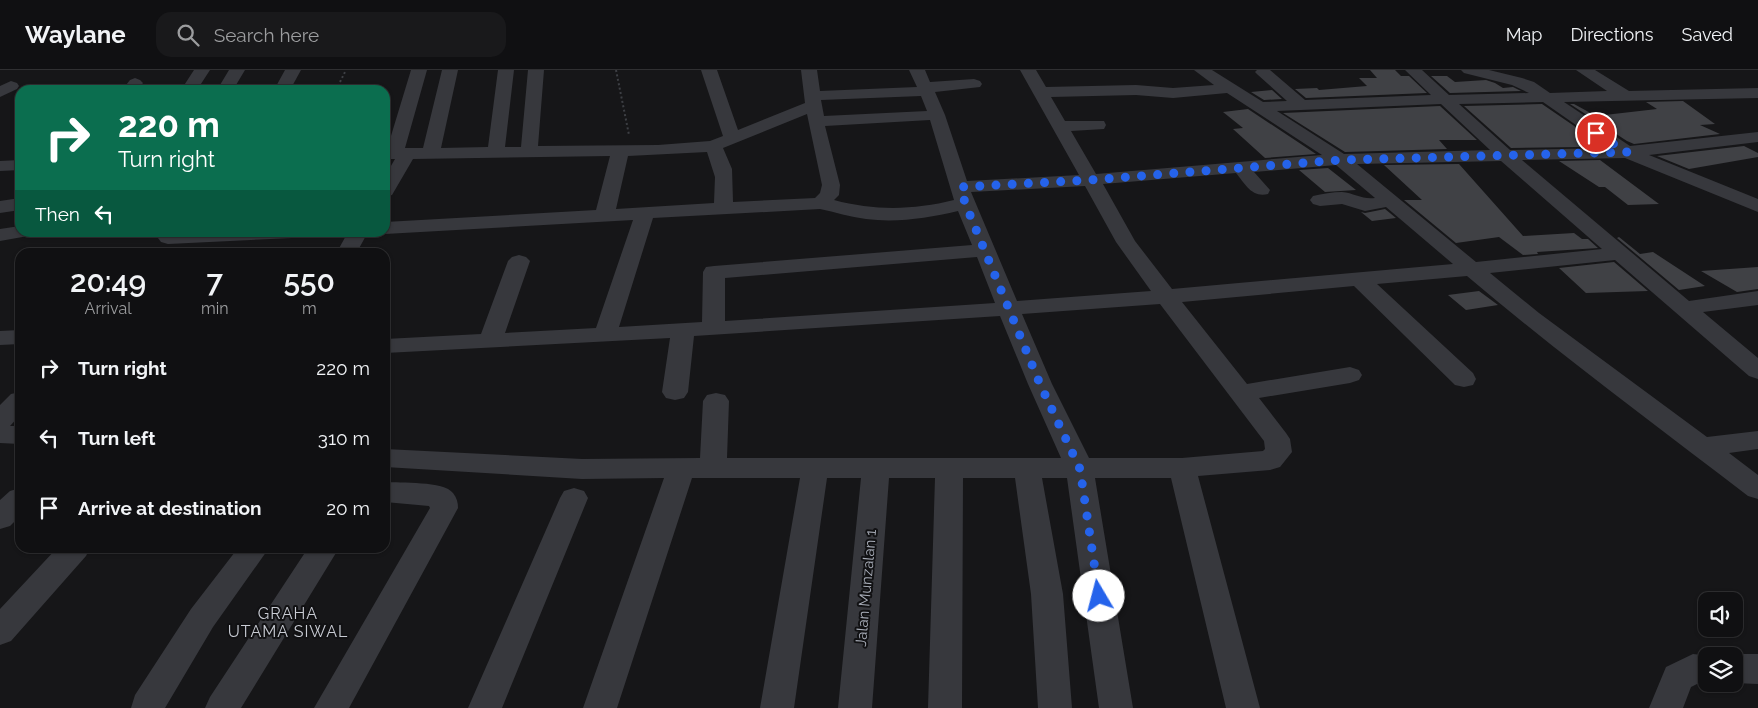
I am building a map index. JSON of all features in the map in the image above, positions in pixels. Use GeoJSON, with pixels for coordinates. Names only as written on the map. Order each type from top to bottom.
{"type":"FeatureCollection","features":[{"type":"Feature","properties":{"kind":"street"},"geometry":{"type":"LineString","coordinates":[[192,85],[202,70]]}},
{"type":"Feature","properties":{"kind":"street"},"geometry":{"type":"LineString","coordinates":[[228,85],[237,70]]}},
{"type":"Feature","properties":{"kind":"street"},"geometry":{"type":"LineString","coordinates":[[285,85],[293,70]]}},
{"type":"Feature","properties":{"kind":"street"},"geometry":{"type":"LineString","coordinates":[[390,174],[419,70]]}},
{"type":"Feature","properties":{"kind":"street"},"geometry":{"type":"LineString","coordinates":[[431,153],[450,70]]}},
{"type":"Feature","properties":{"kind":"street"},"geometry":{"type":"LineString","coordinates":[[496,151],[506,70]]}},
{"type":"Feature","properties":{"kind":"street"},"geometry":{"type":"LineString","coordinates":[[529,151],[536,70]]}},
{"type":"Feature","properties":{"kind":"street"},"geometry":{"type":"LineString","coordinates":[[709,70],[732,138]]}},
{"type":"Feature","properties":{"kind":"street"},"geometry":{"type":"LineString","coordinates":[[809,70],[831,185],[829,195],[820,203]]}},
{"type":"Feature","properties":{"kind":"street"},"geometry":{"type":"LineString","coordinates":[[390,458],[582,469],[1182,468],[1270,460],[1276,456],[1280,447],[1277,439],[1166,298],[1126,242],[1028,70]]}},
{"type":"Feature","properties":{"kind":"street"},"geometry":{"type":"LineString","coordinates":[[1202,70],[1340,160],[1531,318],[1758,489]]}},
{"type":"Feature","properties":{"kind":"street"},"geometry":{"type":"LineString","coordinates":[[1413,70],[1447,99],[1505,155],[1758,371]]}},
{"type":"Feature","properties":{"kind":"street"},"geometry":{"type":"LineString","coordinates":[[1584,70],[1624,95]]}},
{"type":"Feature","properties":{"kind":"street"},"geometry":{"type":"LineString","coordinates":[[1478,71],[1528,85],[1623,153],[1753,201]]}},
{"type":"Feature","properties":{"kind":"street"},"geometry":{"type":"LineString","coordinates":[[1263,72],[1301,105]]}},
{"type":"Feature","properties":{"kind":"street"},"geometry":{"type":"LineString","coordinates":[[396,154],[496,151],[620,151],[713,146],[815,107],[924,83],[974,84]]}},
{"type":"Feature","properties":{"kind":"street"},"geometry":{"type":"LineString","coordinates":[[924,83],[937,115],[963,195],[1008,310],[1080,469],[1116,708]]}},
{"type":"Feature","properties":{"kind":"street"},"geometry":{"type":"LineString","coordinates":[[1040,92],[1136,90],[1173,93],[1230,88]]}},
{"type":"Feature","properties":{"kind":"street"},"geometry":{"type":"LineString","coordinates":[[1259,108],[1447,99],[1758,93]]}},
{"type":"Feature","properties":{"kind":"street"},"geometry":{"type":"LineString","coordinates":[[815,107],[937,115]]}},
{"type":"Feature","properties":{"kind":"street"},"geometry":{"type":"LineString","coordinates":[[1059,126],[1098,126]]}},
{"type":"Feature","properties":{"kind":"street"},"geometry":{"type":"LineString","coordinates":[[390,228],[820,203],[864,213],[886,215],[928,213],[963,195],[1090,180],[1340,160],[1623,153],[1758,137]]}},
{"type":"Feature","properties":{"kind":"street"},"geometry":{"type":"LineString","coordinates":[[713,146],[722,161],[726,180],[723,210]]}},
{"type":"Feature","properties":{"kind":"street"},"geometry":{"type":"LineString","coordinates":[[606,214],[620,151]]}},
{"type":"Feature","properties":{"kind":"street"},"geometry":{"type":"LineString","coordinates":[[1240,167],[1261,190]]}},
{"type":"Feature","properties":{"kind":"street"},"geometry":{"type":"LineString","coordinates":[[1320,200],[1343,198],[1365,205],[1391,202]]}},
{"type":"Feature","properties":{"kind":"street"},"geometry":{"type":"LineString","coordinates":[[0,207],[15,205]]}},
{"type":"Feature","properties":{"kind":"street"},"geometry":{"type":"LineString","coordinates":[[605,335],[645,213]]}},
{"type":"Feature","properties":{"kind":"street"},"geometry":{"type":"LineString","coordinates":[[0,235],[15,233]]}},
{"type":"Feature","properties":{"kind":"street"},"geometry":{"type":"LineString","coordinates":[[165,241],[221,237]]}},
{"type":"Feature","properties":{"kind":"street"},"geometry":{"type":"LineString","coordinates":[[349,248],[355,237]]}},
{"type":"Feature","properties":{"kind":"street"},"geometry":{"type":"LineString","coordinates":[[713,329],[714,272],[986,250]]}},
{"type":"Feature","properties":{"kind":"street"},"geometry":{"type":"LineString","coordinates":[[390,346],[713,329],[1008,310],[1360,280],[1619,253]]}},
{"type":"Feature","properties":{"kind":"street"},"geometry":{"type":"LineString","coordinates":[[490,341],[520,261]]}},
{"type":"Feature","properties":{"kind":"street"},"geometry":{"type":"LineString","coordinates":[[1360,280],[1464,379]]}},
{"type":"Feature","properties":{"kind":"street"},"geometry":{"type":"LineString","coordinates":[[1685,308],[1758,298]]}},
{"type":"Feature","properties":{"kind":"street"},"geometry":{"type":"LineString","coordinates":[[674,392],[683,330]]}},
{"type":"Feature","properties":{"kind":"street"},"geometry":{"type":"LineString","coordinates":[[0,338],[15,336]]}},
{"type":"Feature","properties":{"kind":"street"},"geometry":{"type":"LineString","coordinates":[[1241,393],[1350,375]]}},
{"type":"Feature","properties":{"kind":"street"},"geometry":{"type":"LineString","coordinates":[[713,468],[716,401]]}},
{"type":"Feature","properties":{"kind":"street"},"geometry":{"type":"LineString","coordinates":[[0,420],[15,405]]}},
{"type":"Feature","properties":{"kind":"street"},"geometry":{"type":"LineString","coordinates":[[0,434],[15,435]]}},
{"type":"Feature","properties":{"kind":"street"},"geometry":{"type":"LineString","coordinates":[[1701,447],[1758,440]]}},
{"type":"Feature","properties":{"kind":"street"},"geometry":{"type":"LineString","coordinates":[[600,708],[681,468]]}},
{"type":"Feature","properties":{"kind":"street"},"geometry":{"type":"LineString","coordinates":[[777,708],[815,468]]}},
{"type":"Feature","properties":{"kind":"street","name":"Jalan Munzalan 1"},"geometry":{"type":"LineString","coordinates":[[855,708],[876,468]]}},
{"type":"Feature","properties":{"kind":"street"},"geometry":{"type":"LineString","coordinates":[[946,708],[949,468]]}},
{"type":"Feature","properties":{"kind":"street"},"geometry":{"type":"LineString","coordinates":[[1027,468],[1047,594],[1055,708]]}},
{"type":"Feature","properties":{"kind":"street"},"geometry":{"type":"LineString","coordinates":[[1182,468],[1243,708]]}},
{"type":"Feature","properties":{"kind":"street"},"geometry":{"type":"LineString","coordinates":[[331,708],[444,508],[443,500],[438,496],[390,492]]}},
{"type":"Feature","properties":{"kind":"street"},"geometry":{"type":"LineString","coordinates":[[485,708],[574,498]]}},
{"type":"Feature","properties":{"kind":"street"},"geometry":{"type":"LineString","coordinates":[[0,518],[15,503]]}},
{"type":"Feature","properties":{"kind":"street"},"geometry":{"type":"LineString","coordinates":[[0,631],[70,553]]}},
{"type":"Feature","properties":{"kind":"street"},"geometry":{"type":"LineString","coordinates":[[147,706],[202,618],[250,553]]}},
{"type":"Feature","properties":{"kind":"street"},"geometry":{"type":"LineString","coordinates":[[222,708],[321,553]]}},
{"type":"Feature","properties":{"kind":"street"},"geometry":{"type":"LineString","coordinates":[[1666,708],[1678,678],[1694,669],[1698,669]]}},
{"type":"Feature","properties":{"kind":"street"},"geometry":{"type":"LineString","coordinates":[[1743,669],[1758,669]]}},
{"type":"Feature","properties":{"kind":"path"},"geometry":{"type":"LineString","coordinates":[[338,85],[346,70]]}},
{"type":"Feature","properties":{"kind":"path"},"geometry":{"type":"LineString","coordinates":[[616,70],[626,123]]}},
{"type":"Feature","properties":{"kind":"building"},"geometry":{"type":"Polygon","coordinates":[[[1370,70],[1395,70],[1401,76],[1409,76],[1427,93],[1306,98],[1295,89],[1317,88],[1319,90],[1367,86],[1359,78],[1377,78],[1370,70]]]}},
{"type":"Feature","properties":{"kind":"building"},"geometry":{"type":"Polygon","coordinates":[[[1431,76],[1447,76],[1455,82],[1486,80],[1503,88],[1513,87],[1521,91],[1450,93],[1431,76]]]}},
{"type":"Feature","properties":{"kind":"building"},"geometry":{"type":"Polygon","coordinates":[[[1272,90],[1282,99],[1264,100],[1251,92],[1272,90]]]}},
{"type":"Feature","properties":{"kind":"building"},"geometry":{"type":"Polygon","coordinates":[[[1683,101],[1715,124],[1700,125],[1720,134],[1634,144],[1570,104],[1574,104],[1596,116],[1657,109],[1646,102],[1683,101]]]}},
{"type":"Feature","properties":{"kind":"building"},"geometry":{"type":"Polygon","coordinates":[[[1542,104],[1599,143],[1578,144],[1581,147],[1511,148],[1464,106],[1542,104]]]}},
{"type":"Feature","properties":{"kind":"building"},"geometry":{"type":"Polygon","coordinates":[[[1440,106],[1477,140],[1439,140],[1447,149],[1345,152],[1283,113],[1440,106]]]}},
{"type":"Feature","properties":{"kind":"building"},"geometry":{"type":"Polygon","coordinates":[[[1248,109],[1316,154],[1265,158],[1233,129],[1243,128],[1223,112],[1248,109]]]}},
{"type":"Feature","properties":{"kind":"building"},"geometry":{"type":"Polygon","coordinates":[[[1744,146],[1758,153],[1758,157],[1689,169],[1657,156],[1744,146]]]}},
{"type":"Feature","properties":{"kind":"building"},"geometry":{"type":"Polygon","coordinates":[[[1600,160],[1659,204],[1628,205],[1605,187],[1599,187],[1559,161],[1600,160]]]}},
{"type":"Feature","properties":{"kind":"building"},"geometry":{"type":"Polygon","coordinates":[[[1459,164],[1523,236],[1574,233],[1582,239],[1588,239],[1598,248],[1537,252],[1538,254],[1523,255],[1499,237],[1456,243],[1404,200],[1422,200],[1384,165],[1459,164]]]}},
{"type":"Feature","properties":{"kind":"building"},"geometry":{"type":"Polygon","coordinates":[[[1328,168],[1356,190],[1325,192],[1299,170],[1328,168]]]}},
{"type":"Feature","properties":{"kind":"building"},"geometry":{"type":"Polygon","coordinates":[[[1385,209],[1396,218],[1372,221],[1361,212],[1365,213],[1385,209]]]}},
{"type":"Feature","properties":{"kind":"building"},"geometry":{"type":"Polygon","coordinates":[[[1619,237],[1640,254],[1653,252],[1705,286],[1679,290],[1617,238],[1619,237]]]}},
{"type":"Feature","properties":{"kind":"building"},"geometry":{"type":"Polygon","coordinates":[[[1614,262],[1648,291],[1586,293],[1559,268],[1614,262]]]}},
{"type":"Feature","properties":{"kind":"building"},"geometry":{"type":"Polygon","coordinates":[[[1758,267],[1758,289],[1737,292],[1701,271],[1758,267]]]}},
{"type":"Feature","properties":{"kind":"building"},"geometry":{"type":"Polygon","coordinates":[[[1479,291],[1498,305],[1466,310],[1448,295],[1479,291]]]}},
{"type":"Feature","properties":{"kind":"district","name":"GRAHA UTAMA SIWAL"},"geometry":{"type":"Point","coordinates":[288,622]}},
{"type":"Feature","properties":{"kind":"route"},"geometry":{"type":"LineString","coordinates":[[1099,596],[1080,469],[1008,310],[986,250],[965,203],[961,187],[1090,180],[1340,160],[1627,152],[1596,133]]}}]}
